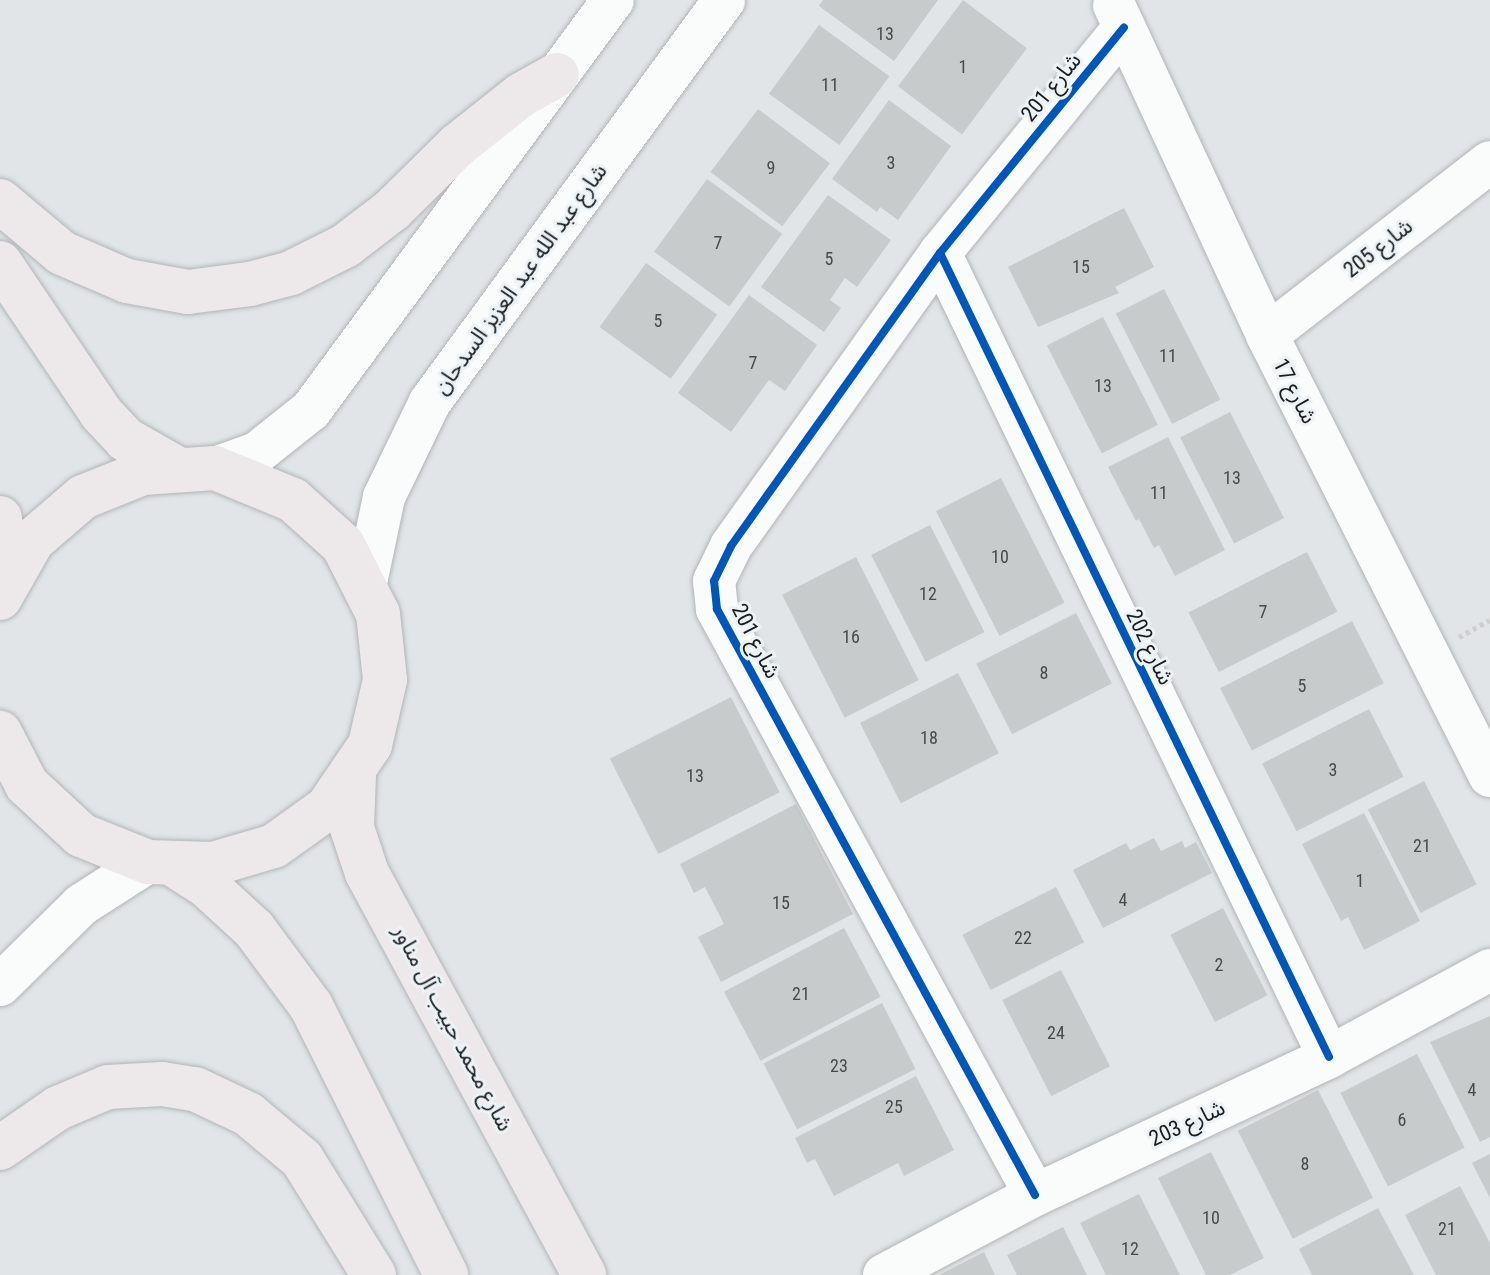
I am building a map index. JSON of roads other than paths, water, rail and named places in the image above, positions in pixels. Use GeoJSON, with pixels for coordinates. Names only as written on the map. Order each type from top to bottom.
{"type":"FeatureCollection","features":[{"type":"Feature","properties":{"kind":"main road"},"geometry":{"type":"LineString","coordinates":[[0,201],[62,253],[107,275],[169,291],[250,284],[291,273],[345,246],[458,145],[521,95],[557,75]]}},
{"type":"Feature","properties":{"kind":"main road"},"geometry":{"type":"LineString","coordinates":[[0,263],[101,413],[125,439],[195,468],[293,500],[328,528],[366,583],[380,625],[385,680],[377,724],[354,775],[327,808],[274,846],[234,860],[162,864]]}},
{"type":"Feature","properties":{"kind":"main road"},"geometry":{"type":"LineString","coordinates":[[0,598],[33,540],[56,517],[112,482],[195,468]]}},
{"type":"Feature","properties":{"kind":"main road"},"geometry":{"type":"LineString","coordinates":[[0,518],[0,598]]}},
{"type":"Feature","properties":{"kind":"main road"},"geometry":{"type":"LineString","coordinates":[[0,733],[27,785],[61,820],[102,846],[162,864],[218,894],[254,929],[311,1006],[446,1275]]}},
{"type":"Feature","properties":{"kind":"main road","name":"شارع محمد حبيب آل مناور"},"geometry":{"type":"LineString","coordinates":[[354,775],[352,828],[367,873],[584,1275]]}},
{"type":"Feature","properties":{"kind":"main road"},"geometry":{"type":"LineString","coordinates":[[0,1148],[58,1108],[108,1087],[162,1084],[195,1089],[248,1114],[302,1159],[374,1275]]}},
{"type":"Feature","properties":{"kind":"street"},"geometry":{"type":"LineString","coordinates":[[195,468],[257,453],[311,410],[613,0]]}},
{"type":"Feature","properties":{"kind":"street","name":"شارع عبد الله عبد العزيز السدحان"},"geometry":{"type":"LineString","coordinates":[[366,583],[384,497],[430,402],[724,0]]}},
{"type":"Feature","properties":{"kind":"street","name":"شارع 201"},"geometry":{"type":"LineString","coordinates":[[1035,1195],[717,609],[714,581],[731,546],[940,253],[1127,7]]}},
{"type":"Feature","properties":{"kind":"street","name":"شارع 17"},"geometry":{"type":"LineString","coordinates":[[1127,7],[1267,335],[1490,776]]}},
{"type":"Feature","properties":{"kind":"street","name":"شارع 205"},"geometry":{"type":"LineString","coordinates":[[1267,335],[1490,162]]}},
{"type":"Feature","properties":{"kind":"street","name":"شارع 202"},"geometry":{"type":"LineString","coordinates":[[940,253],[1329,1057]]}},
{"type":"Feature","properties":{"kind":"street"},"geometry":{"type":"LineString","coordinates":[[0,985],[81,905],[162,864]]}},
{"type":"Feature","properties":{"kind":"street","name":"شارع 203"},"geometry":{"type":"LineString","coordinates":[[884,1275],[1035,1195],[1329,1057],[1490,970]]}}]}
